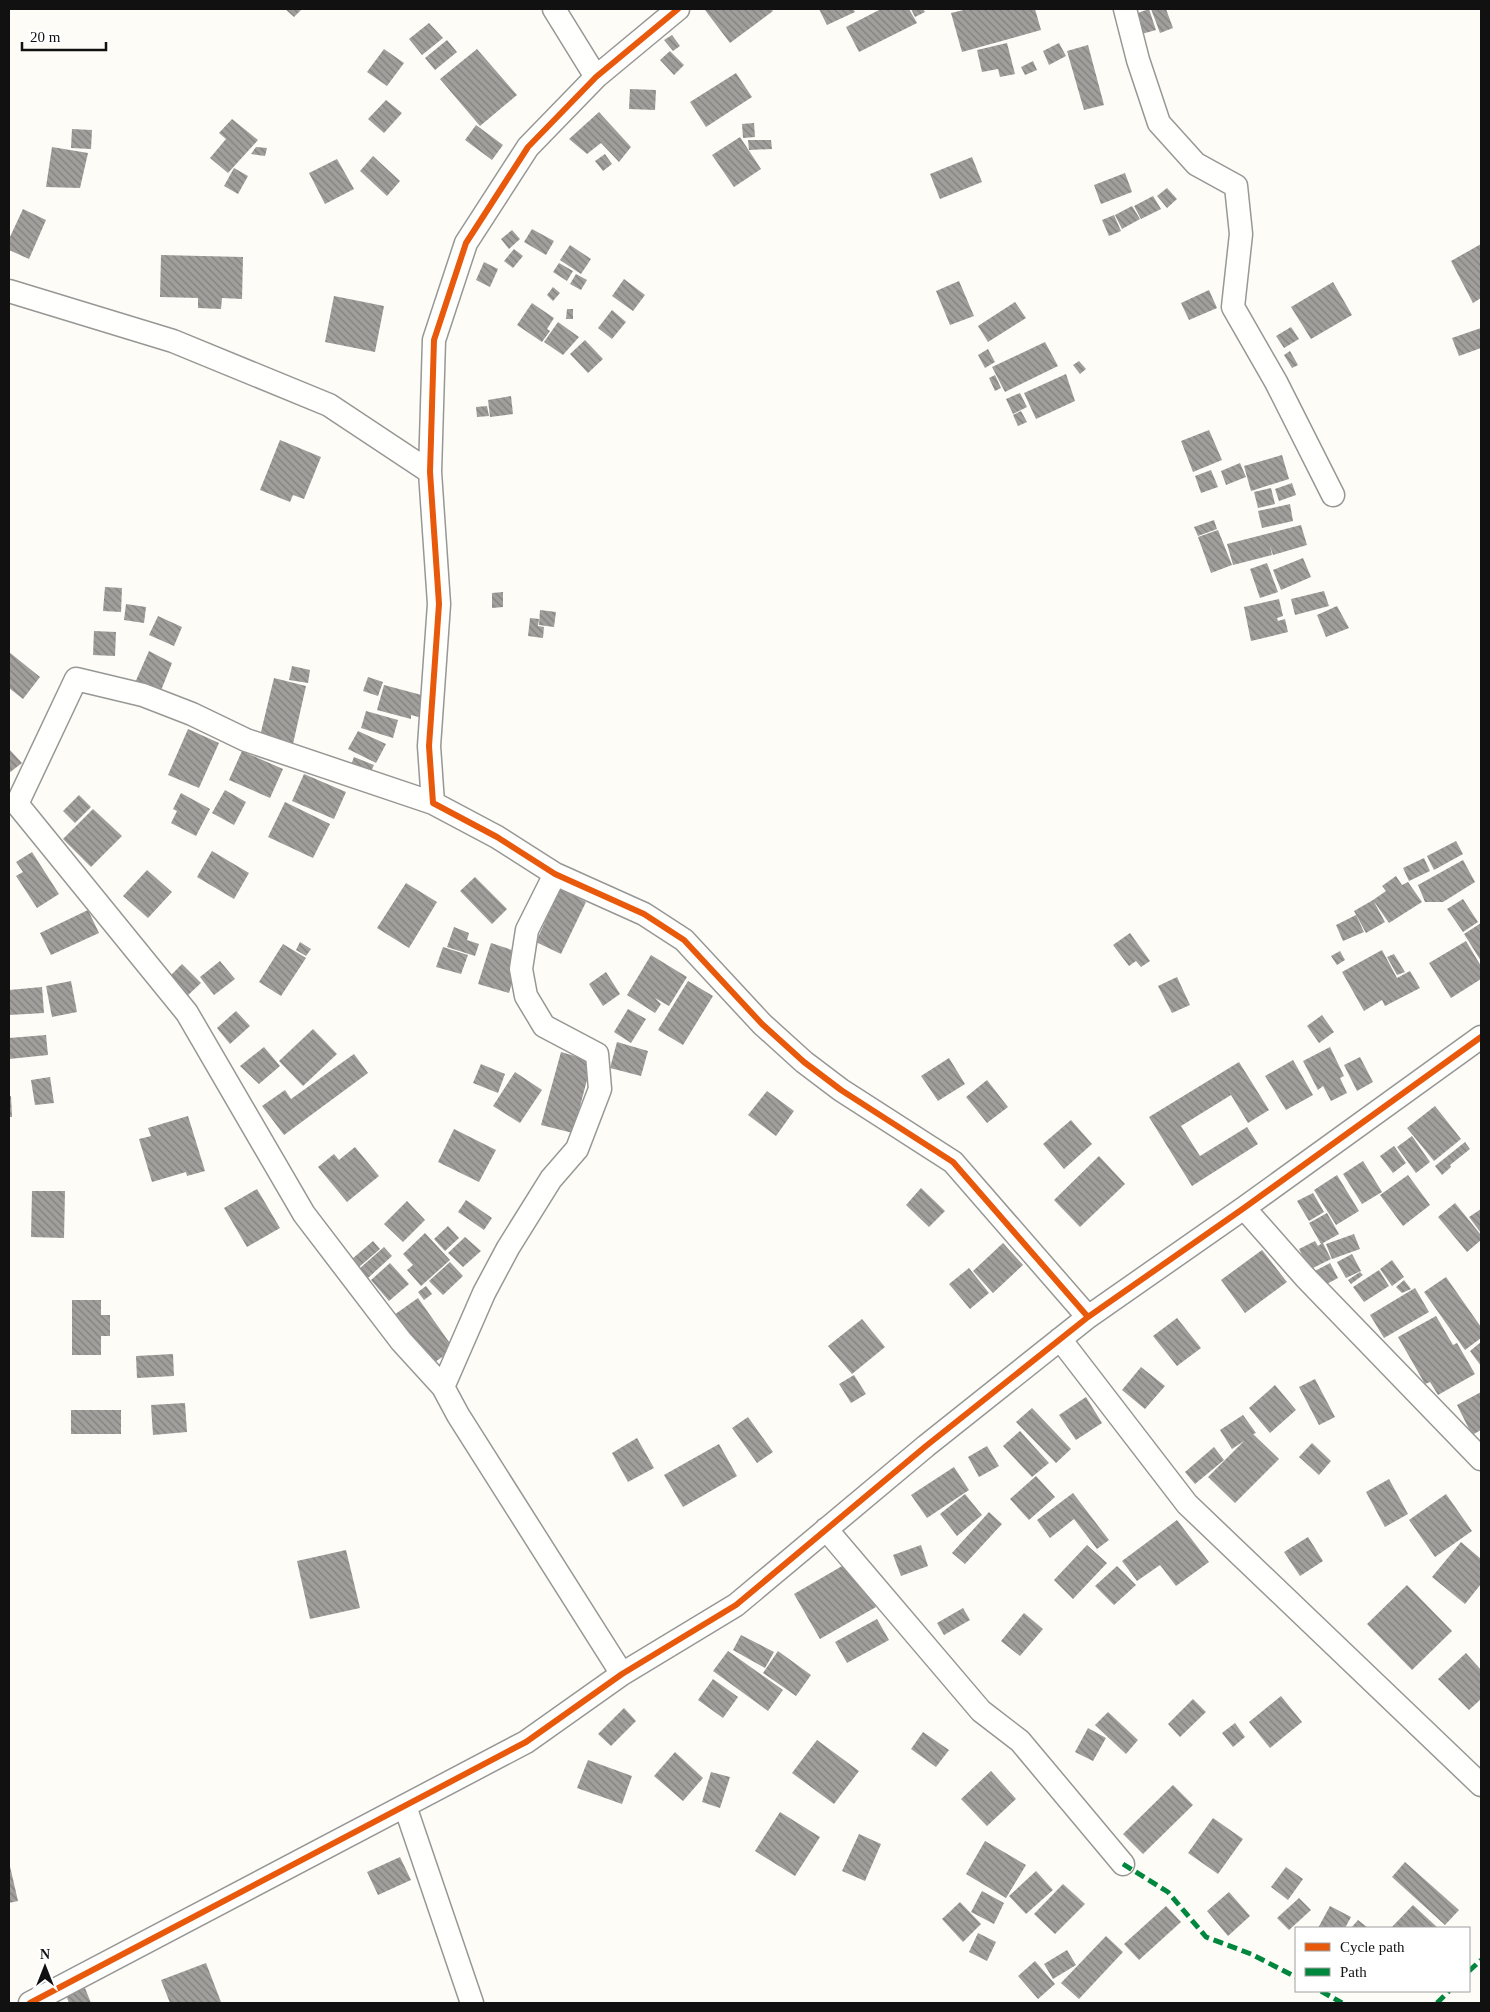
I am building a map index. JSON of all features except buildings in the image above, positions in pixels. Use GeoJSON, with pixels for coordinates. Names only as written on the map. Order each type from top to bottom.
{"type":"FeatureCollection","features":[{"type":"Feature","properties":{"kind":"street"},"geometry":{"type":"LineString","coordinates":[[554,9],[596,77]]}},
{"type":"Feature","properties":{"kind":"street"},"geometry":{"type":"LineString","coordinates":[[432,803],[429,746],[439,604],[430,472],[434,340],[466,243],[528,147],[596,77],[678,9]]}},
{"type":"Feature","properties":{"kind":"street"},"geometry":{"type":"LineString","coordinates":[[1125,9],[1138,60],[1159,123],[1196,164],[1236,186],[1241,234],[1233,307],[1276,382],[1333,495]]}},
{"type":"Feature","properties":{"kind":"street"},"geometry":{"type":"LineString","coordinates":[[9,291],[173,341],[329,405],[430,472]]}},
{"type":"Feature","properties":{"kind":"street"},"geometry":{"type":"LineString","coordinates":[[622,1674],[458,1415],[443,1387],[401,1341],[304,1214],[187,1013],[17,804],[76,679],[143,695],[192,714],[246,740],[432,803],[496,837],[556,874],[644,914],[684,940],[762,1024],[804,1062],[841,1090],[953,1162],[1088,1317]]}},
{"type":"Feature","properties":{"kind":"street"},"geometry":{"type":"LineString","coordinates":[[443,1387],[484,1293],[508,1248],[551,1179],[577,1150],[600,1089],[597,1054],[544,1026],[526,996],[521,969],[527,930],[556,874]]}},
{"type":"Feature","properties":{"kind":"street"},"geometry":{"type":"LineString","coordinates":[[30,2003],[526,1742],[622,1674],[736,1606],[926,1446],[1088,1317],[1244,1208],[1481,1037]]}},
{"type":"Feature","properties":{"kind":"street"},"geometry":{"type":"LineString","coordinates":[[1244,1208],[1305,1277],[1481,1459]]}},
{"type":"Feature","properties":{"kind":"street"},"geometry":{"type":"LineString","coordinates":[[1060,1339],[1187,1504],[1481,1785]]}},
{"type":"Feature","properties":{"kind":"street"},"geometry":{"type":"LineString","coordinates":[[826,1529],[981,1711],[1020,1741],[1123,1864]]}},
{"type":"Feature","properties":{"kind":"street"},"geometry":{"type":"LineString","coordinates":[[405,1806],[472,2003]]}},
{"type":"Feature","properties":{"kind":"marked path"},"geometry":{"type":"LineString","coordinates":[[1123,1864],[1168,1892],[1206,1937],[1251,1954],[1295,1976]]}},
{"type":"Feature","properties":{"kind":"marked path"},"geometry":{"type":"LineString","coordinates":[[1470,1970],[1481,1960]]}},
{"type":"Feature","properties":{"kind":"marked path"},"geometry":{"type":"LineString","coordinates":[[1323,1992],[1342,2003]]}},
{"type":"Feature","properties":{"kind":"marked path"},"geometry":{"type":"LineString","coordinates":[[1437,2003],[1448,1992]]}},
{"type":"Feature","properties":{"kind":"cycle path"},"geometry":{"type":"LineString","coordinates":[[678,9],[596,77],[528,147],[466,243],[434,340],[430,472],[439,604],[429,746],[433,803],[497,837],[555,874],[644,914],[684,940],[762,1024],[804,1062],[841,1090],[953,1162],[1088,1317]]}},
{"type":"Feature","properties":{"kind":"cycle path"},"geometry":{"type":"LineString","coordinates":[[30,2003],[526,1742],[622,1674],[736,1605],[926,1446],[1088,1317],[1244,1208],[1481,1037]]}}]}
